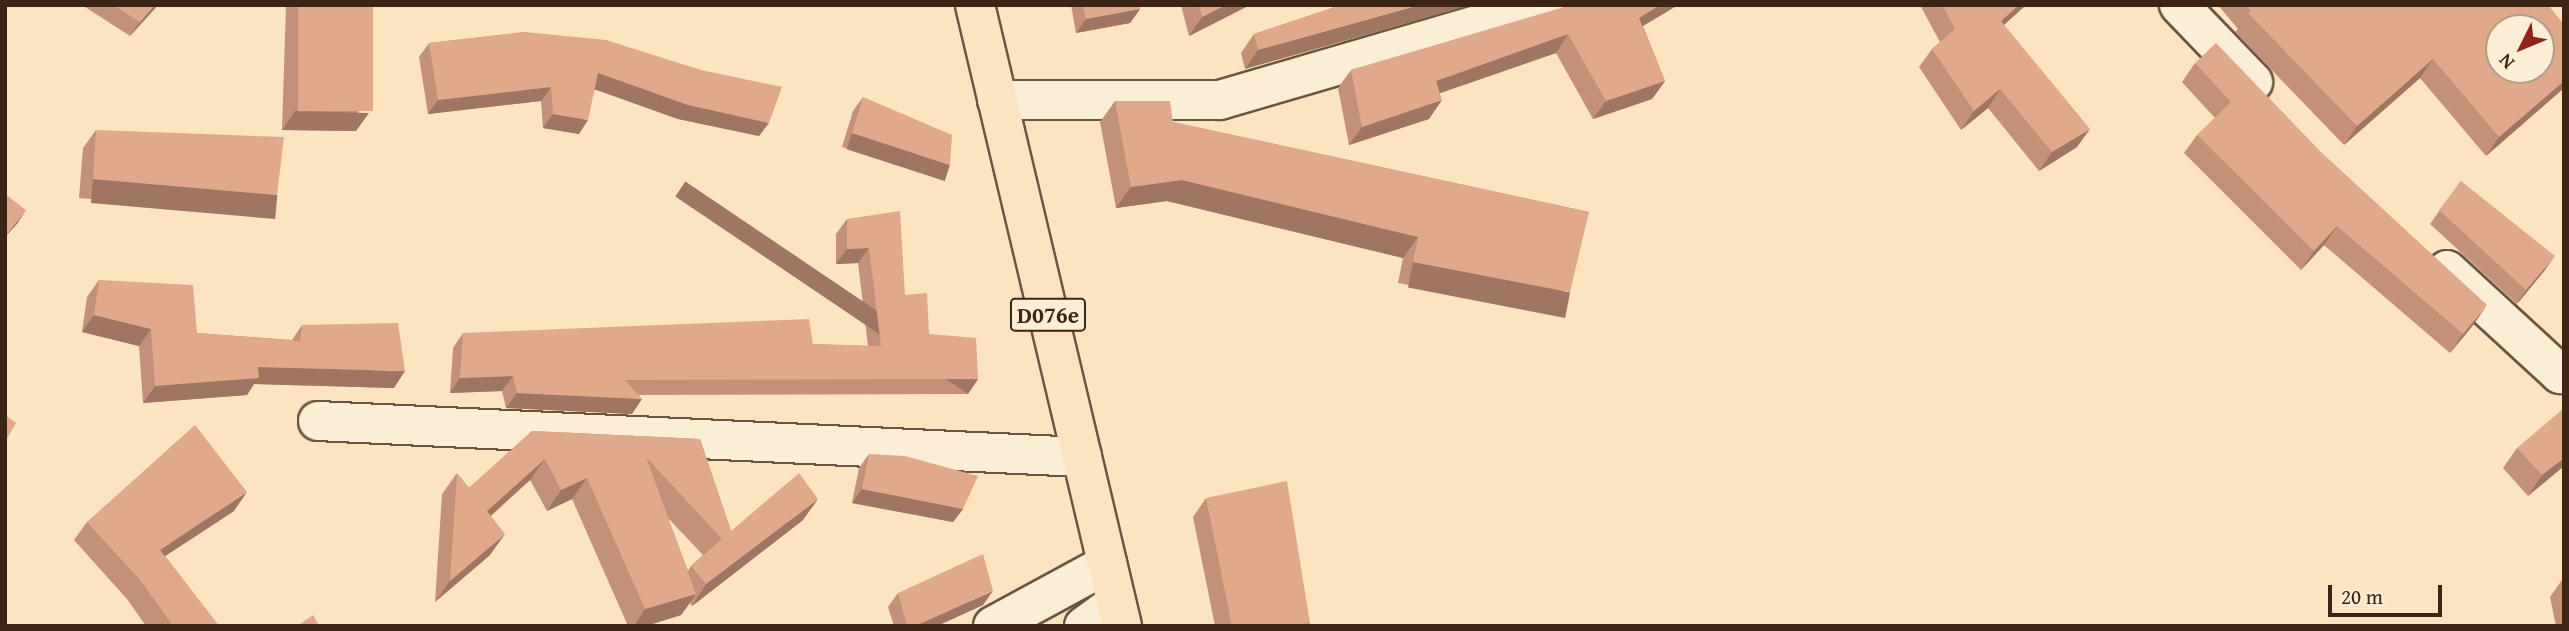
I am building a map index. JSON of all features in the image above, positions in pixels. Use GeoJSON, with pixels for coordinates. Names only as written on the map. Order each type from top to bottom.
{"type":"FeatureCollection","features":[{"type":"Feature","properties":{"kind":"main road","name":"D076e"},"geometry":{"type":"LineString","coordinates":[[975,5],[1119,614]]}},
{"type":"Feature","properties":{"kind":"street"},"geometry":{"type":"LineString","coordinates":[[998,100],[1220,100],[1544,5]]}},
{"type":"Feature","properties":{"kind":"street"},"geometry":{"type":"LineString","coordinates":[[2179,5],[2276,106]]}},
{"type":"Feature","properties":{"kind":"street"},"geometry":{"type":"LineString","coordinates":[[2416,241],[2560,374],[2564,371]]}},
{"type":"Feature","properties":{"kind":"street"},"geometry":{"type":"LineString","coordinates":[[318,421],[1082,457]]}},
{"type":"Feature","properties":{"kind":"street"},"geometry":{"type":"LineString","coordinates":[[993,626],[1107,564]]}},
{"type":"Feature","properties":{"kind":"street"},"geometry":{"type":"LineString","coordinates":[[1084,626],[1119,614]]}},
{"type":"Feature","properties":{"kind":"building"},"geometry":{"type":"Polygon","coordinates":[[[113,5],[155,5],[140,22],[113,5]]]}},
{"type":"Feature","properties":{"kind":"building"},"geometry":{"type":"Polygon","coordinates":[[[298,5],[373,5],[373,111],[298,111],[298,5]]]}},
{"type":"Feature","properties":{"kind":"building"},"geometry":{"type":"Polygon","coordinates":[[[1083,5],[1139,5],[1140,9],[1086,19],[1083,5]]]}},
{"type":"Feature","properties":{"kind":"building"},"geometry":{"type":"Polygon","coordinates":[[[1199,5],[1226,5],[1202,17],[1199,5]]]}},
{"type":"Feature","properties":{"kind":"building"},"geometry":{"type":"Polygon","coordinates":[[[1341,5],[1419,5],[1258,50],[1254,34],[1341,5]]]}},
{"type":"Feature","properties":{"kind":"building"},"geometry":{"type":"Polygon","coordinates":[[[1567,5],[1660,5],[1639,18],[1665,81],[1606,101],[1568,34],[1436,81],[1442,100],[1362,127],[1351,70],[1567,5]]]}},
{"type":"Feature","properties":{"kind":"building"},"geometry":{"type":"Polygon","coordinates":[[[1942,5],[2019,5],[2001,21],[2090,129],[2052,152],[2000,89],[1974,111],[1932,49],[1955,29],[1942,5]]]}},
{"type":"Feature","properties":{"kind":"building"},"geometry":{"type":"Polygon","coordinates":[[[2246,5],[2548,5],[2564,25],[2564,81],[2499,137],[2433,59],[2357,126],[2248,13],[2251,11],[2246,5]]]}},
{"type":"Feature","properties":{"kind":"building"},"geometry":{"type":"Polygon","coordinates":[[[525,32],[606,40],[701,70],[782,87],[769,123],[688,105],[598,73],[588,120],[553,114],[551,87],[438,100],[429,43],[525,32]]]}},
{"type":"Feature","properties":{"kind":"building"},"geometry":{"type":"Polygon","coordinates":[[[2216,43],[2321,152],[2487,305],[2463,334],[2337,226],[2314,251],[2197,135],[2231,102],[2195,63],[2216,43]]]}},
{"type":"Feature","properties":{"kind":"building"},"geometry":{"type":"Polygon","coordinates":[[[863,97],[952,135],[950,165],[852,133],[863,97]]]}},
{"type":"Feature","properties":{"kind":"building"},"geometry":{"type":"Polygon","coordinates":[[[1115,101],[1170,101],[1173,122],[1589,212],[1570,292],[1413,262],[1418,237],[1182,180],[1131,187],[1115,101]]]}},
{"type":"Feature","properties":{"kind":"building"},"geometry":{"type":"Polygon","coordinates":[[[96,130],[284,137],[277,195],[93,179],[96,130]]]}},
{"type":"Feature","properties":{"kind":"building"},"geometry":{"type":"Polygon","coordinates":[[[2461,181],[2555,256],[2526,290],[2439,210],[2461,181]]]}},
{"type":"Feature","properties":{"kind":"building"},"geometry":{"type":"Polygon","coordinates":[[[5,194],[26,210],[7,233],[5,231],[5,194]]]}},
{"type":"Feature","properties":{"kind":"building"},"geometry":{"type":"Polygon","coordinates":[[[900,211],[905,295],[927,293],[929,334],[976,338],[978,379],[625,380],[642,399],[517,393],[513,376],[460,378],[463,333],[809,319],[813,344],[881,346],[869,248],[847,249],[847,219],[900,211]]]}},
{"type":"Feature","properties":{"kind":"building"},"geometry":{"type":"Polygon","coordinates":[[[99,280],[193,285],[197,333],[300,341],[302,325],[398,323],[405,371],[258,367],[259,378],[155,386],[151,329],[94,315],[99,280]]]}},
{"type":"Feature","properties":{"kind":"building"},"geometry":{"type":"Polygon","coordinates":[[[2564,408],[2564,458],[2542,475],[2517,448],[2564,408]]]}},
{"type":"Feature","properties":{"kind":"building"},"geometry":{"type":"Polygon","coordinates":[[[5,415],[16,423],[5,442],[5,415]]]}},
{"type":"Feature","properties":{"kind":"building"},"geometry":{"type":"Polygon","coordinates":[[[195,425],[247,492],[160,550],[219,626],[173,626],[141,581],[87,522],[195,425]]]}},
{"type":"Feature","properties":{"kind":"building"},"geometry":{"type":"Polygon","coordinates":[[[532,431],[700,439],[731,531],[799,473],[818,499],[706,584],[691,566],[722,539],[646,457],[696,594],[645,609],[587,478],[561,490],[545,459],[487,511],[505,534],[450,581],[457,473],[469,488],[532,431]]]}},
{"type":"Feature","properties":{"kind":"building"},"geometry":{"type":"Polygon","coordinates":[[[869,454],[905,456],[978,476],[963,509],[862,489],[869,454]]]}},
{"type":"Feature","properties":{"kind":"building"},"geometry":{"type":"Polygon","coordinates":[[[1287,481],[1310,623],[1232,626],[1206,498],[1287,481]]]}},
{"type":"Feature","properties":{"kind":"building"},"geometry":{"type":"Polygon","coordinates":[[[983,554],[993,591],[915,626],[907,626],[898,593],[983,554]]]}},
{"type":"Feature","properties":{"kind":"building"},"geometry":{"type":"Polygon","coordinates":[[[313,615],[319,626],[297,626],[313,615]]]}}]}
